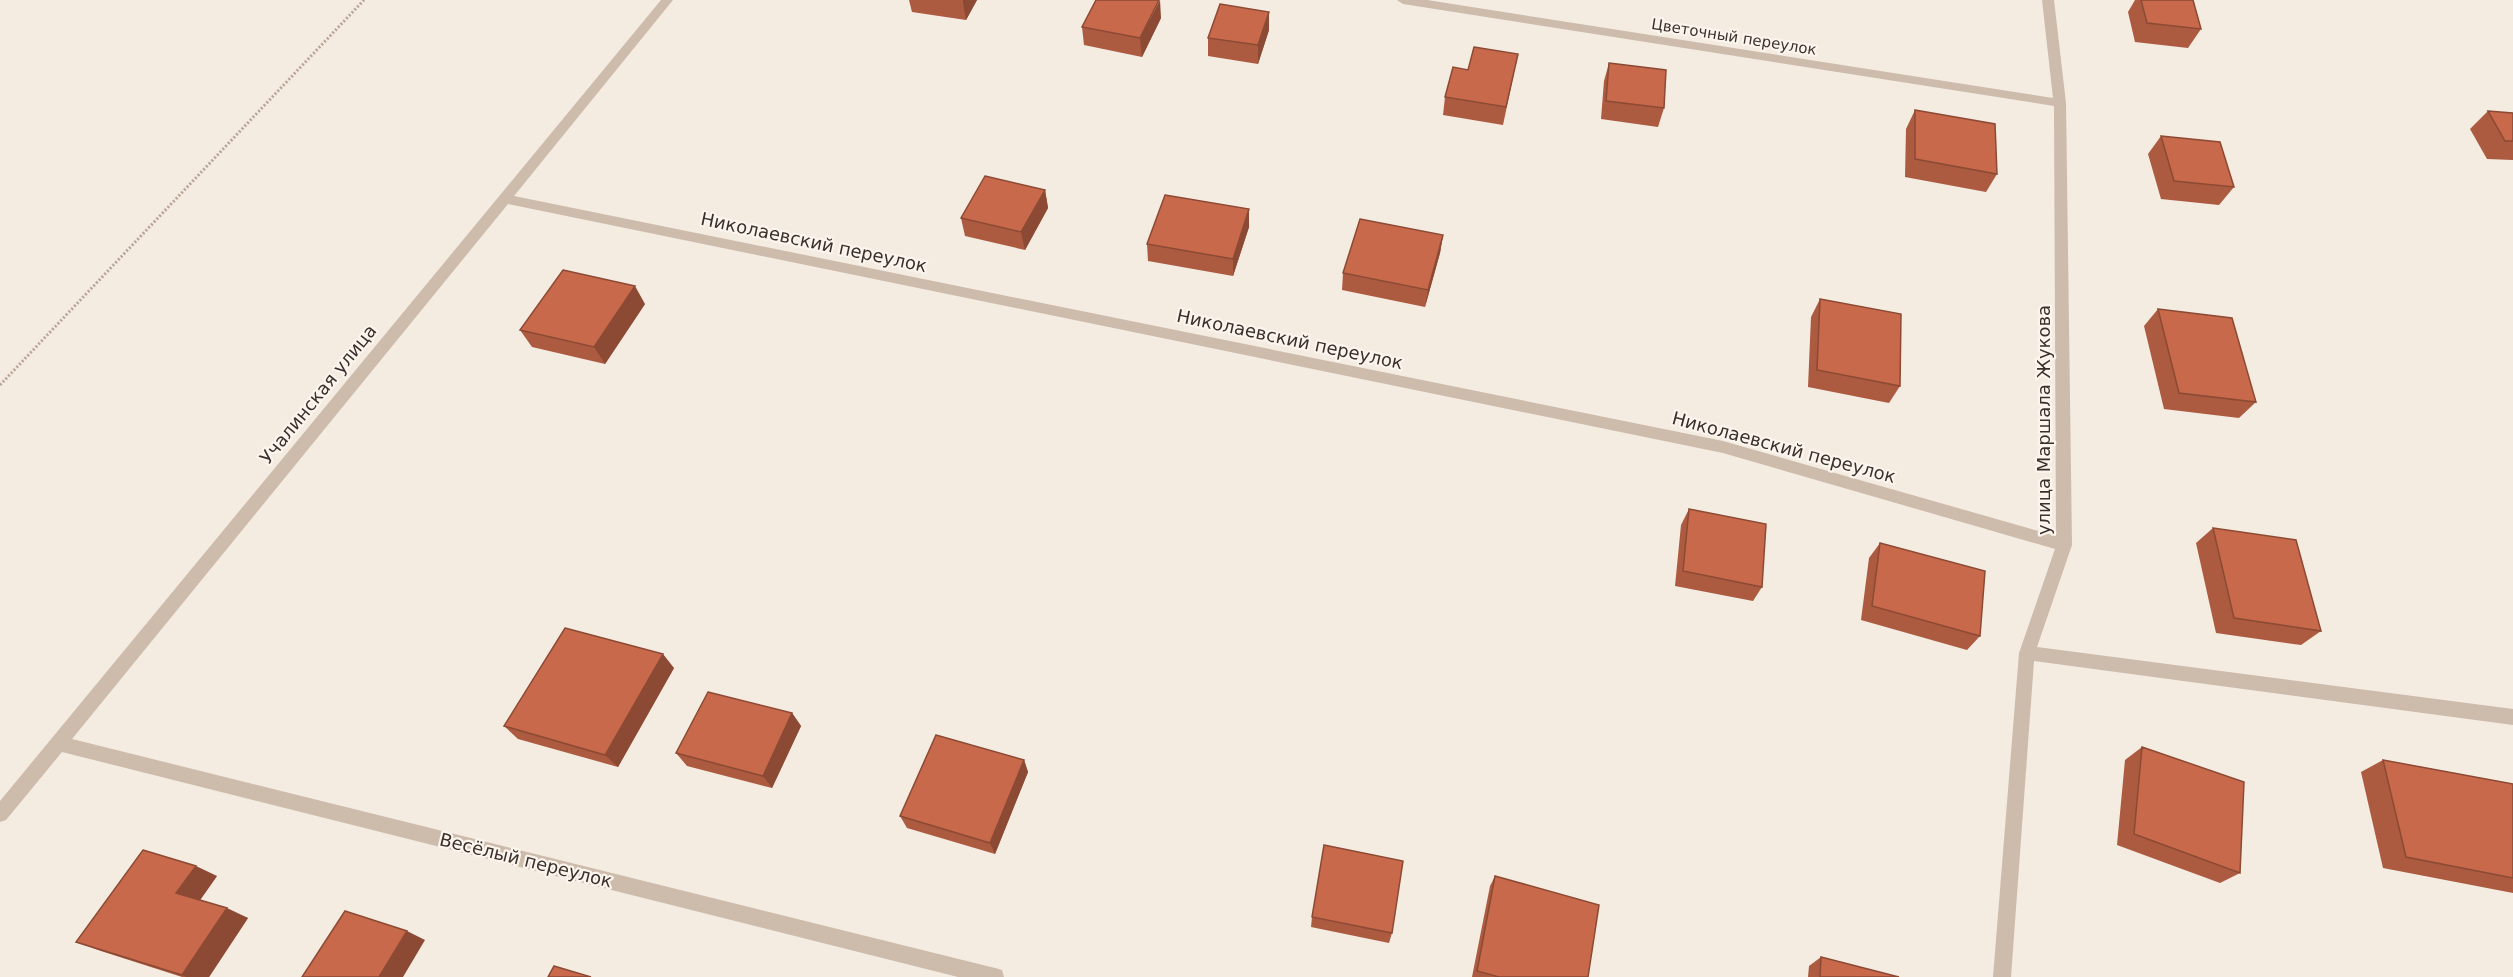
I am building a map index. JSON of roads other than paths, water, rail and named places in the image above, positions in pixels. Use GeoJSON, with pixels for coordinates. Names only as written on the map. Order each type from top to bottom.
{"type":"FeatureCollection","features":[{"type":"Feature","properties":{"kind":"street","name":"Учалинская улица"},"geometry":{"type":"LineString","coordinates":[[0,814],[667,0]]}},
{"type":"Feature","properties":{"kind":"street","name":"Цветочный переулок"},"geometry":{"type":"LineString","coordinates":[[1403,0],[2060,103]]}},
{"type":"Feature","properties":{"kind":"street","name":"улица Маршала Жукова"},"geometry":{"type":"LineString","coordinates":[[2002,977],[2027,653],[2064,545],[2060,103],[2048,0]]}},
{"type":"Feature","properties":{"kind":"street","name":"Николаевский переулок"},"geometry":{"type":"LineString","coordinates":[[503,198],[1723,447],[2064,545]]}},
{"type":"Feature","properties":{"kind":"street"},"geometry":{"type":"LineString","coordinates":[[2027,653],[2513,717]]}},
{"type":"Feature","properties":{"kind":"street","name":"Весёлый переулок"},"geometry":{"type":"LineString","coordinates":[[58,743],[995,977]]}}]}
